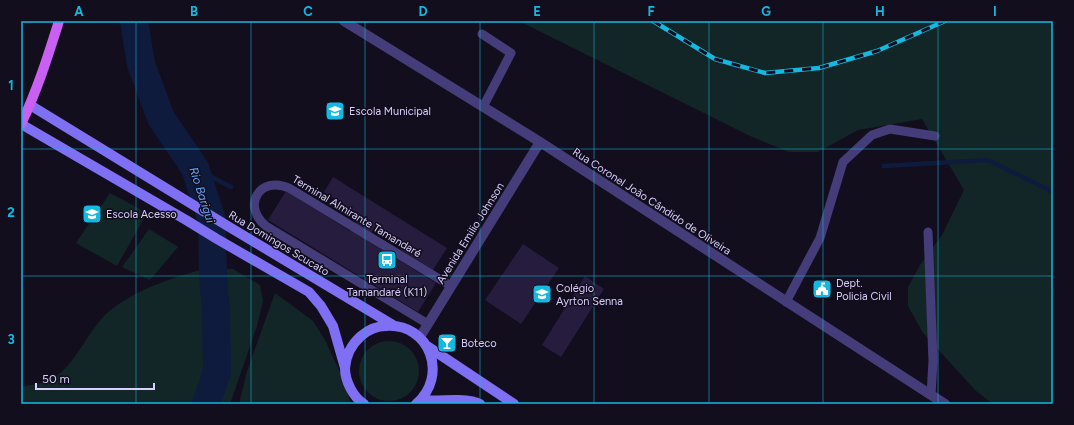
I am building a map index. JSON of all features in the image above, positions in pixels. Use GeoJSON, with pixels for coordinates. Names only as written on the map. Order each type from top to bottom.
{"type":"FeatureCollection","features":[{"type":"Feature","properties":{"kind":"main road"},"geometry":{"type":"LineString","coordinates":[[59,21],[46,64],[21,124],[186,220],[217,240],[309,292],[321,306],[333,326],[345,368],[347,381],[353,393],[362,403]]}},
{"type":"Feature","properties":{"kind":"main road","name":"Rua Domingos Scucato"},"geometry":{"type":"LineString","coordinates":[[30,105],[393,325],[408,329],[420,337]]}},
{"type":"Feature","properties":{"kind":"main road"},"geometry":{"type":"LineString","coordinates":[[345,368],[348,354],[355,341],[366,332],[379,326],[393,325]]}},
{"type":"Feature","properties":{"kind":"main road"},"geometry":{"type":"LineString","coordinates":[[418,402],[428,389],[433,375],[432,360],[427,346],[420,337]]}},
{"type":"Feature","properties":{"kind":"main road"},"geometry":{"type":"LineString","coordinates":[[427,346],[514,404]]}},
{"type":"Feature","properties":{"kind":"main road"},"geometry":{"type":"LineString","coordinates":[[418,402],[457,400],[477,402],[480,404]]}},
{"type":"Feature","properties":{"kind":"street","name":"Rua Coronel João Cândido de Oliveira"},"geometry":{"type":"LineString","coordinates":[[344,21],[540,142],[944,404]]}},
{"type":"Feature","properties":{"kind":"street","name":"Avenida Emilio Johnson"},"geometry":{"type":"LineString","coordinates":[[420,337],[540,142]]}},
{"type":"Feature","properties":{"kind":"lane"},"geometry":{"type":"LineString","coordinates":[[482,34],[511,53],[483,107]]}},
{"type":"Feature","properties":{"kind":"lane"},"geometry":{"type":"LineString","coordinates":[[786,302],[820,238],[843,162],[872,135],[890,130],[935,136]]}},
{"type":"Feature","properties":{"kind":"lane","name":"Terminal Almirante Tamandaré"},"geometry":{"type":"LineString","coordinates":[[428,324],[266,226],[259,220],[255,212],[254,203],[258,195],[264,188],[272,185],[281,185],[289,188],[451,286]]}},
{"type":"Feature","properties":{"kind":"lane"},"geometry":{"type":"LineString","coordinates":[[928,232],[933,360],[931,395]]}},
{"type":"Feature","properties":{"kind":"green space"},"geometry":{"type":"Polygon","coordinates":[[[519,21],[1053,21],[1053,404],[993,404],[976,391],[923,333],[908,306],[908,287],[920,265],[942,235],[964,190],[922,119],[858,130],[818,152],[789,152],[750,136],[519,21]]]}},
{"type":"Feature","properties":{"kind":"green space"},"geometry":{"type":"Polygon","coordinates":[[[110,193],[147,213],[117,266],[76,243],[110,193]]]}},
{"type":"Feature","properties":{"kind":"green space"},"geometry":{"type":"Polygon","coordinates":[[[149,229],[178,247],[150,280],[122,267],[149,229]]]}},
{"type":"Feature","properties":{"kind":"green space"},"geometry":{"type":"Polygon","coordinates":[[[209,268],[233,269],[260,285],[263,301],[257,326],[230,404],[21,404],[21,387],[47,381],[58,375],[73,359],[98,323],[115,306],[140,292],[168,280],[209,268]]]}},
{"type":"Feature","properties":{"kind":"green space"},"geometry":{"type":"Polygon","coordinates":[[[275,293],[313,321],[325,340],[341,374],[351,404],[239,404],[247,371],[275,293]]]}},
{"type":"Feature","properties":{"kind":"green space"},"geometry":{"type":"Polygon","coordinates":[[[383,341],[395,341],[406,346],[414,354],[419,365],[417,383],[406,396],[395,401],[383,401],[372,396],[364,388],[359,377],[359,365],[364,354],[372,346],[383,341]]]}},
{"type":"Feature","properties":{"kind":"building"},"geometry":{"type":"Polygon","coordinates":[[[333,177],[447,248],[433,270],[401,250],[405,243],[376,225],[366,240],[436,283],[418,312],[268,220],[286,191],[350,231],[360,215],[324,192],[333,177]]]}},
{"type":"Feature","properties":{"kind":"building"},"geometry":{"type":"Polygon","coordinates":[[[523,244],[559,268],[521,324],[485,300],[523,244]]]}},
{"type":"Feature","properties":{"kind":"building"},"geometry":{"type":"Polygon","coordinates":[[[585,276],[604,289],[561,357],[542,345],[585,276]]]}},
{"type":"Feature","properties":{"kind":"waterway","name":"Rio Barigui"},"geometry":{"type":"LineString","coordinates":[[134,21],[141,64],[161,118],[195,168],[212,220],[217,372],[206,404]]}},
{"type":"Feature","properties":{"kind":"waterway"},"geometry":{"type":"LineString","coordinates":[[884,166],[988,160],[1053,192]]}},
{"type":"Feature","properties":{"kind":"waterway"},"geometry":{"type":"LineString","coordinates":[[195,168],[231,187]]}},
{"type":"Feature","properties":{"kind":"railway"},"geometry":{"type":"LineString","coordinates":[[653,21],[715,59],[765,73],[819,68],[877,51],[945,21]]}},
{"type":"Feature","properties":{"kind":"place","name":"Escola Municipal"},"geometry":{"type":"Point","coordinates":[335,111]}},
{"type":"Feature","properties":{"kind":"place","name":"Escola Acesso"},"geometry":{"type":"Point","coordinates":[92,214]}},
{"type":"Feature","properties":{"kind":"place","name":"Terminal Tamandaré (K11)"},"geometry":{"type":"Point","coordinates":[387,260]}},
{"type":"Feature","properties":{"kind":"place","name":"Dept. Policia Civil"},"geometry":{"type":"Point","coordinates":[822,289]}},
{"type":"Feature","properties":{"kind":"place","name":"Colégio Ayrton Senna"},"geometry":{"type":"Point","coordinates":[542,294]}},
{"type":"Feature","properties":{"kind":"place","name":"Boteco"},"geometry":{"type":"Point","coordinates":[447,343]}}]}
